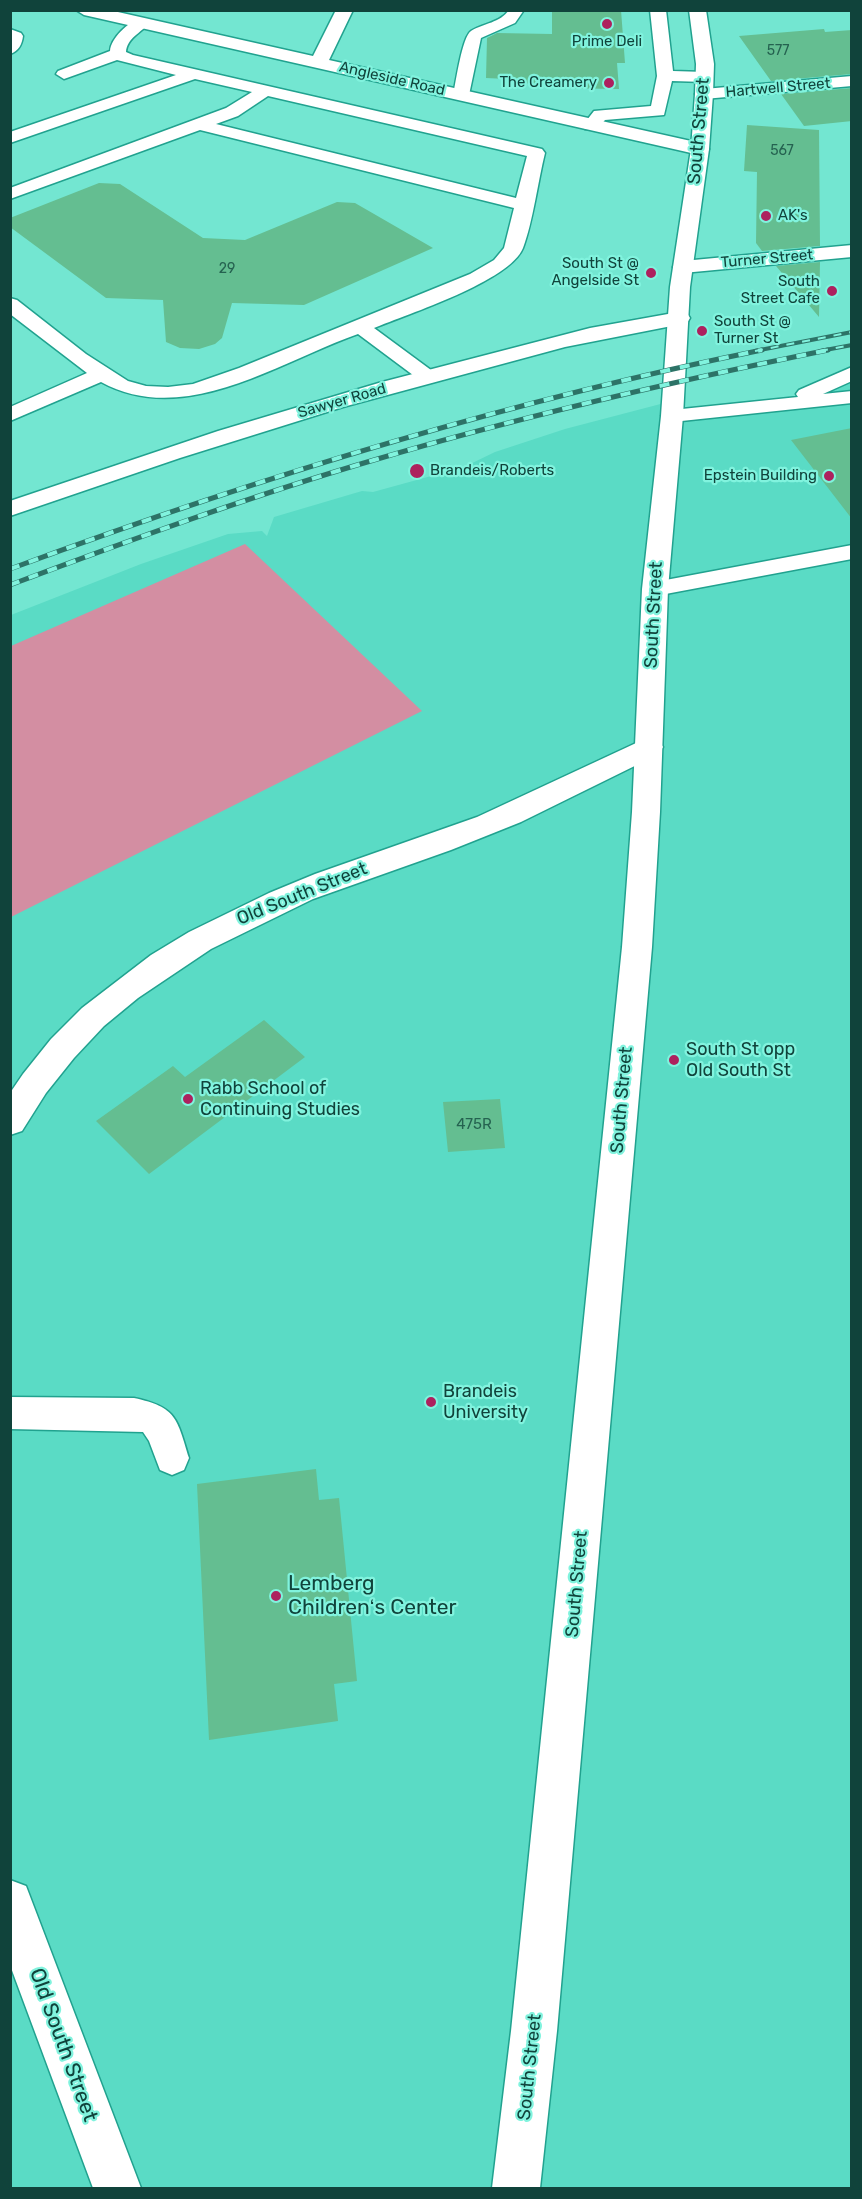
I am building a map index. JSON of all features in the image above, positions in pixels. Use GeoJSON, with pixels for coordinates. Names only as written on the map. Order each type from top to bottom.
{"type":"FeatureCollection","features":[{"type":"Feature","properties":{"kind":"street","name":"Angleside Road"},"geometry":{"type":"LineString","coordinates":[[84,10],[122,14],[141,23],[700,149]]}},
{"type":"Feature","properties":{"kind":"street"},"geometry":{"type":"LineString","coordinates":[[319,63],[345,10]]}},
{"type":"Feature","properties":{"kind":"street","name":"South Street"},"geometry":{"type":"LineString","coordinates":[[516,2188],[536,2019],[636,958],[649,747],[655,589],[672,416],[683,267],[700,149],[705,86],[697,10]]}},
{"type":"Feature","properties":{"kind":"street","name":"Hartwell Street"},"geometry":{"type":"LineString","coordinates":[[705,86],[852,81]]}},
{"type":"Feature","properties":{"kind":"street","name":"Turner Street"},"geometry":{"type":"LineString","coordinates":[[683,267],[852,251]]}},
{"type":"Feature","properties":{"kind":"street","name":"Sawyer Road"},"geometry":{"type":"LineString","coordinates":[[10,509],[225,436],[429,377],[606,330],[679,318]]}},
{"type":"Feature","properties":{"kind":"street","name":"Old South Street"},"geometry":{"type":"LineString","coordinates":[[10,1121],[24,1097],[73,1035],[127,988],[179,952],[228,924],[282,900],[465,833],[535,803],[649,747]]}},
{"type":"Feature","properties":{"kind":"street","name":"Old South Street"},"geometry":{"type":"LineString","coordinates":[[10,1902],[117,2188]]}},
{"type":"Feature","properties":{"kind":"lane"},"geometry":{"type":"LineString","coordinates":[[461,95],[474,36],[482,30],[514,18],[517,10]]}},
{"type":"Feature","properties":{"kind":"lane"},"geometry":{"type":"LineString","coordinates":[[591,125],[600,115],[658,111],[665,76],[658,10]]}},
{"type":"Feature","properties":{"kind":"lane"},"geometry":{"type":"LineString","coordinates":[[118,54],[118,47],[141,23]]}},
{"type":"Feature","properties":{"kind":"lane"},"geometry":{"type":"LineString","coordinates":[[10,34],[15,36],[14,44],[10,49]]}},
{"type":"Feature","properties":{"kind":"lane"},"geometry":{"type":"LineString","coordinates":[[10,304],[102,374],[123,386],[143,392],[197,389],[225,382],[319,341],[360,327],[477,278],[501,264],[513,249],[536,153],[128,59],[118,54],[64,74]]}},
{"type":"Feature","properties":{"kind":"lane"},"geometry":{"type":"LineString","coordinates":[[10,138],[194,74]]}},
{"type":"Feature","properties":{"kind":"lane"},"geometry":{"type":"LineString","coordinates":[[665,76],[705,86]]}},
{"type":"Feature","properties":{"kind":"lane"},"geometry":{"type":"LineString","coordinates":[[10,194],[232,112],[265,91]]}},
{"type":"Feature","properties":{"kind":"lane"},"geometry":{"type":"LineString","coordinates":[[198,124],[523,206]]}},
{"type":"Feature","properties":{"kind":"lane"},"geometry":{"type":"LineString","coordinates":[[360,327],[429,377]]}},
{"type":"Feature","properties":{"kind":"lane"},"geometry":{"type":"LineString","coordinates":[[766,407],[811,392],[852,373]]}},
{"type":"Feature","properties":{"kind":"lane"},"geometry":{"type":"LineString","coordinates":[[10,415],[102,374]]}},
{"type":"Feature","properties":{"kind":"lane"},"geometry":{"type":"LineString","coordinates":[[672,416],[852,397]]}},
{"type":"Feature","properties":{"kind":"lane"},"geometry":{"type":"LineString","coordinates":[[655,589],[852,552]]}},
{"type":"Feature","properties":{"kind":"lane"},"geometry":{"type":"LineString","coordinates":[[10,1413],[134,1414],[153,1418],[164,1433],[172,1458]]}},
{"type":"Feature","properties":{"kind":"shaded area","name":"Brandeis University"},"geometry":{"type":"Polygon","coordinates":[[[851,373],[851,2188],[11,2188],[11,615],[141,564],[228,534],[262,531],[267,536],[274,517],[362,491],[373,492],[464,467],[495,452],[565,429],[672,401],[672,416],[766,407],[802,395],[851,373]]]}},
{"type":"Feature","properties":{"kind":"shaded area"},"geometry":{"type":"Polygon","coordinates":[[[245,544],[422,711],[11,917],[11,646],[245,544]]]}},
{"type":"Feature","properties":{"kind":"building"},"geometry":{"type":"Polygon","coordinates":[[[552,10],[621,10],[625,63],[617,63],[619,89],[554,88],[554,84],[507,83],[507,79],[486,78],[487,38],[497,33],[552,34],[552,10]]]}},
{"type":"Feature","properties":{"kind":"building"},"geometry":{"type":"Polygon","coordinates":[[[824,29],[825,32],[852,30],[852,74],[771,81],[739,36],[824,29]]]}},
{"type":"Feature","properties":{"kind":"building"},"geometry":{"type":"Polygon","coordinates":[[[852,88],[852,121],[804,126],[781,94],[852,88]]]}},
{"type":"Feature","properties":{"kind":"building"},"geometry":{"type":"Polygon","coordinates":[[[747,125],[819,130],[820,246],[762,251],[756,243],[757,172],[744,171],[747,125]]]}},
{"type":"Feature","properties":{"kind":"building"},"geometry":{"type":"Polygon","coordinates":[[[99,183],[120,184],[203,238],[245,240],[337,202],[355,203],[433,248],[304,305],[232,303],[222,338],[215,344],[199,349],[180,348],[166,342],[163,300],[106,298],[10,227],[10,218],[99,183]]]}},
{"type":"Feature","properties":{"kind":"building"},"geometry":{"type":"Polygon","coordinates":[[[820,262],[819,317],[776,266],[820,262]]]}},
{"type":"Feature","properties":{"kind":"building","name":"Epstein Building"},"geometry":{"type":"Polygon","coordinates":[[[852,428],[852,519],[791,440],[852,428]]]}},
{"type":"Feature","properties":{"kind":"building","name":"Rabb School of Continuing Studies"},"geometry":{"type":"Polygon","coordinates":[[[264,1020],[305,1057],[149,1174],[96,1121],[173,1066],[185,1077],[264,1020]]]}},
{"type":"Feature","properties":{"kind":"building"},"geometry":{"type":"Polygon","coordinates":[[[500,1099],[505,1148],[448,1152],[443,1102],[500,1099]]]}},
{"type":"Feature","properties":{"kind":"building","name":"Lemberg Childrenʻs Center"},"geometry":{"type":"Polygon","coordinates":[[[316,1469],[319,1500],[339,1498],[357,1681],[334,1684],[338,1721],[209,1740],[197,1484],[316,1469]]]}},
{"type":"Feature","properties":{"kind":"railway"},"geometry":{"type":"LineString","coordinates":[[755,351],[852,332]]}},
{"type":"Feature","properties":{"kind":"railway"},"geometry":{"type":"LineString","coordinates":[[820,351],[852,345]]}},
{"type":"Feature","properties":{"kind":"railway"},"geometry":{"type":"LineString","coordinates":[[10,569],[195,504],[382,445],[571,393],[762,350]]}},
{"type":"Feature","properties":{"kind":"railway"},"geometry":{"type":"LineString","coordinates":[[10,585],[191,519],[374,460],[600,400],[828,350]]}},
{"type":"Feature","properties":{"kind":"place","name":"Prime Deli"},"geometry":{"type":"Point","coordinates":[607,24]}},
{"type":"Feature","properties":{"kind":"place","name":"The Creamery"},"geometry":{"type":"Point","coordinates":[609,83]}},
{"type":"Feature","properties":{"kind":"place","name":"AK's"},"geometry":{"type":"Point","coordinates":[766,216]}},
{"type":"Feature","properties":{"kind":"place","name":"South St @ Angelside St"},"geometry":{"type":"Point","coordinates":[651,273]}},
{"type":"Feature","properties":{"kind":"place","name":"South Street Cafe"},"geometry":{"type":"Point","coordinates":[832,291]}},
{"type":"Feature","properties":{"kind":"place","name":"South St @ Turner St"},"geometry":{"type":"Point","coordinates":[702,331]}},
{"type":"Feature","properties":{"kind":"place","name":"Brandeis/Roberts"},"geometry":{"type":"Point","coordinates":[417,471]}},
{"type":"Feature","properties":{"kind":"place","name":"Epstein Building"},"geometry":{"type":"Point","coordinates":[829,476]}},
{"type":"Feature","properties":{"kind":"place","name":"South St opp Old South St"},"geometry":{"type":"Point","coordinates":[674,1060]}},
{"type":"Feature","properties":{"kind":"place","name":"Rabb School of Continuing Studies"},"geometry":{"type":"Point","coordinates":[188,1099]}},
{"type":"Feature","properties":{"kind":"place","name":"Brandeis University"},"geometry":{"type":"Point","coordinates":[431,1402]}},
{"type":"Feature","properties":{"kind":"place","name":"Lemberg Childrenʻs Center"},"geometry":{"type":"Point","coordinates":[276,1596]}}]}
